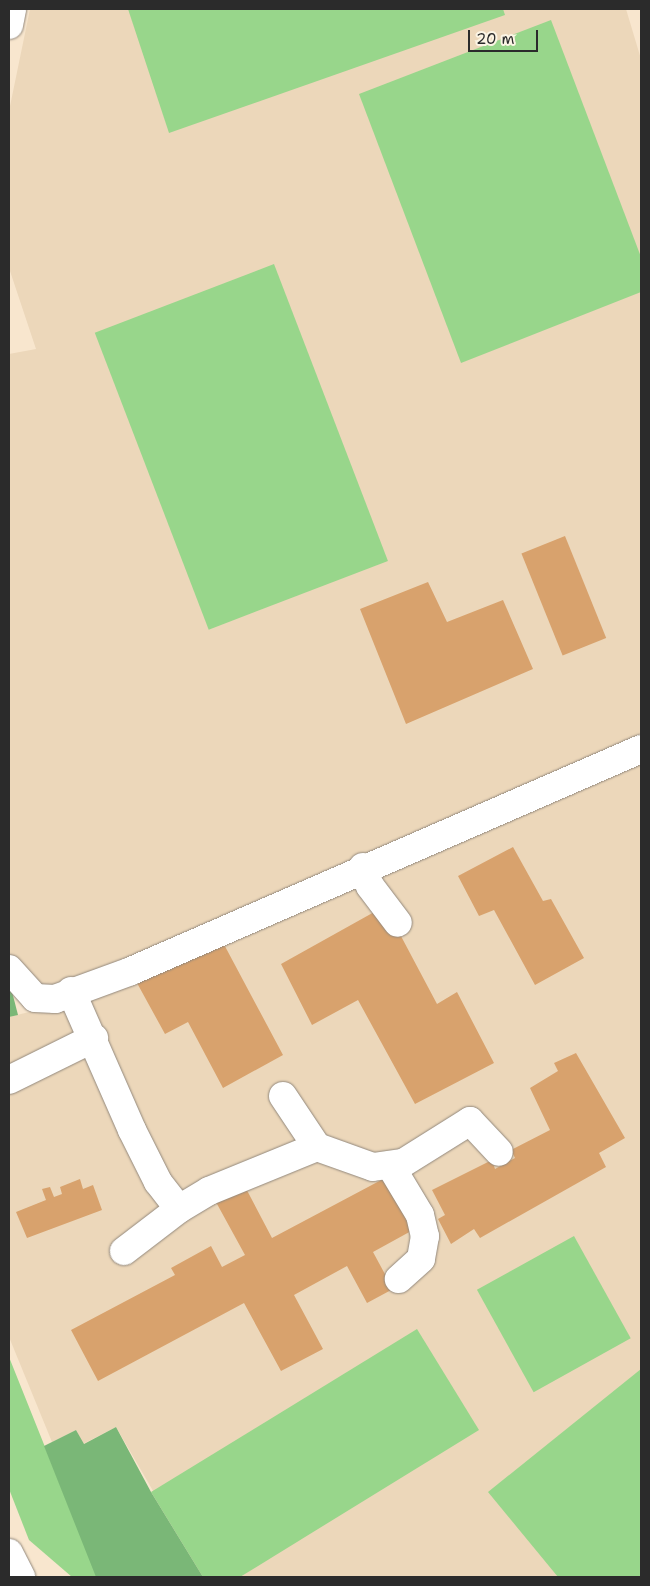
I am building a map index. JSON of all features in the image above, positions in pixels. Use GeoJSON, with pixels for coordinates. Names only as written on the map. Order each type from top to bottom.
{"type":"FeatureCollection","features":[{"type":"Feature","properties":{"kind":"street"},"geometry":{"type":"LineString","coordinates":[[9,25],[12,9]]}},
{"type":"Feature","properties":{"kind":"street"},"geometry":{"type":"LineString","coordinates":[[9,970],[34,998],[55,999],[71,991],[130,971],[363,867],[641,749]]}},
{"type":"Feature","properties":{"kind":"street"},"geometry":{"type":"LineString","coordinates":[[363,867],[370,886],[398,924]]}},
{"type":"Feature","properties":{"kind":"street"},"geometry":{"type":"LineString","coordinates":[[71,991],[94,1038],[132,1130],[158,1182],[179,1210]]}},
{"type":"Feature","properties":{"kind":"street"},"geometry":{"type":"LineString","coordinates":[[9,1080],[94,1038]]}},
{"type":"Feature","properties":{"kind":"street"},"geometry":{"type":"LineString","coordinates":[[283,1096],[317,1147],[373,1167],[403,1163],[470,1121],[499,1152]]}},
{"type":"Feature","properties":{"kind":"street"},"geometry":{"type":"LineString","coordinates":[[124,1251],[179,1210],[209,1191],[317,1147]]}},
{"type":"Feature","properties":{"kind":"street"},"geometry":{"type":"LineString","coordinates":[[390,1165],[420,1215],[425,1236],[421,1259],[398,1279]]}},
{"type":"Feature","properties":{"kind":"street"},"geometry":{"type":"LineString","coordinates":[[9,1553],[21,1577]]}},
{"type":"Feature","properties":{"kind":"shaded area"},"geometry":{"type":"Polygon","coordinates":[[[30,9],[626,9],[641,59],[641,1577],[203,1577],[116,1427],[83,1444],[76,1430],[52,1442],[9,1337],[9,1017],[49,1007],[23,981],[9,955],[9,354],[36,349],[9,268],[9,111],[30,9]]]}},
{"type":"Feature","properties":{"kind":"green space"},"geometry":{"type":"Polygon","coordinates":[[[128,9],[503,9],[505,15],[169,133],[128,9]]]}},
{"type":"Feature","properties":{"kind":"green space"},"geometry":{"type":"Polygon","coordinates":[[[551,20],[641,257],[641,292],[461,363],[359,94],[551,20]]]}},
{"type":"Feature","properties":{"kind":"green space"},"geometry":{"type":"Polygon","coordinates":[[[274,264],[388,561],[209,630],[95,333],[274,264]]]}},
{"type":"Feature","properties":{"kind":"green space"},"geometry":{"type":"Polygon","coordinates":[[[9,980],[18,1015],[9,1017],[9,980]]]}},
{"type":"Feature","properties":{"kind":"green space"},"geometry":{"type":"Polygon","coordinates":[[[574,1236],[631,1338],[534,1392],[477,1290],[574,1236]]]}},
{"type":"Feature","properties":{"kind":"green space"},"geometry":{"type":"Polygon","coordinates":[[[417,1329],[479,1430],[240,1577],[203,1577],[151,1492],[417,1329]]]}},
{"type":"Feature","properties":{"kind":"green space"},"geometry":{"type":"Polygon","coordinates":[[[9,1357],[97,1577],[72,1577],[29,1540],[9,1489],[9,1357]]]}},
{"type":"Feature","properties":{"kind":"green space"},"geometry":{"type":"Polygon","coordinates":[[[641,1369],[641,1577],[558,1577],[488,1492],[641,1369]]]}},
{"type":"Feature","properties":{"kind":"green space"},"geometry":{"type":"Polygon","coordinates":[[[116,1427],[151,1492],[203,1577],[96,1577],[44,1446],[76,1430],[84,1444],[116,1427]]]}},
{"type":"Feature","properties":{"kind":"building"},"geometry":{"type":"Polygon","coordinates":[[[565,536],[606,638],[563,656],[521,554],[565,536]]]}},
{"type":"Feature","properties":{"kind":"building"},"geometry":{"type":"Polygon","coordinates":[[[428,582],[447,622],[503,600],[533,669],[406,724],[360,609],[428,582]]]}},
{"type":"Feature","properties":{"kind":"building"},"geometry":{"type":"Polygon","coordinates":[[[513,847],[543,901],[551,899],[584,958],[535,985],[494,910],[479,916],[458,876],[513,847]]]}},
{"type":"Feature","properties":{"kind":"building"},"geometry":{"type":"Polygon","coordinates":[[[385,906],[437,1004],[457,992],[494,1063],[415,1104],[358,1000],[312,1025],[281,964],[385,906]]]}},
{"type":"Feature","properties":{"kind":"building"},"geometry":{"type":"Polygon","coordinates":[[[219,935],[283,1055],[223,1088],[188,1022],[165,1034],[137,983],[219,935]]]}},
{"type":"Feature","properties":{"kind":"building"},"geometry":{"type":"Polygon","coordinates":[[[576,1053],[625,1138],[599,1153],[606,1167],[480,1238],[474,1229],[451,1244],[438,1219],[445,1215],[432,1190],[492,1160],[495,1169],[515,1158],[511,1150],[550,1130],[530,1088],[558,1071],[554,1063],[576,1053]]]}},
{"type":"Feature","properties":{"kind":"building"},"geometry":{"type":"Polygon","coordinates":[[[240,1177],[272,1238],[385,1178],[413,1230],[373,1252],[393,1289],[367,1303],[347,1266],[294,1295],[323,1349],[281,1371],[244,1303],[98,1381],[71,1330],[175,1275],[171,1268],[211,1246],[222,1267],[245,1255],[211,1193],[240,1177]]]}},
{"type":"Feature","properties":{"kind":"building"},"geometry":{"type":"Polygon","coordinates":[[[80,1179],[83,1189],[93,1185],[102,1210],[27,1238],[16,1212],[46,1200],[42,1189],[50,1187],[54,1197],[62,1194],[60,1187],[80,1179]]]}}]}
